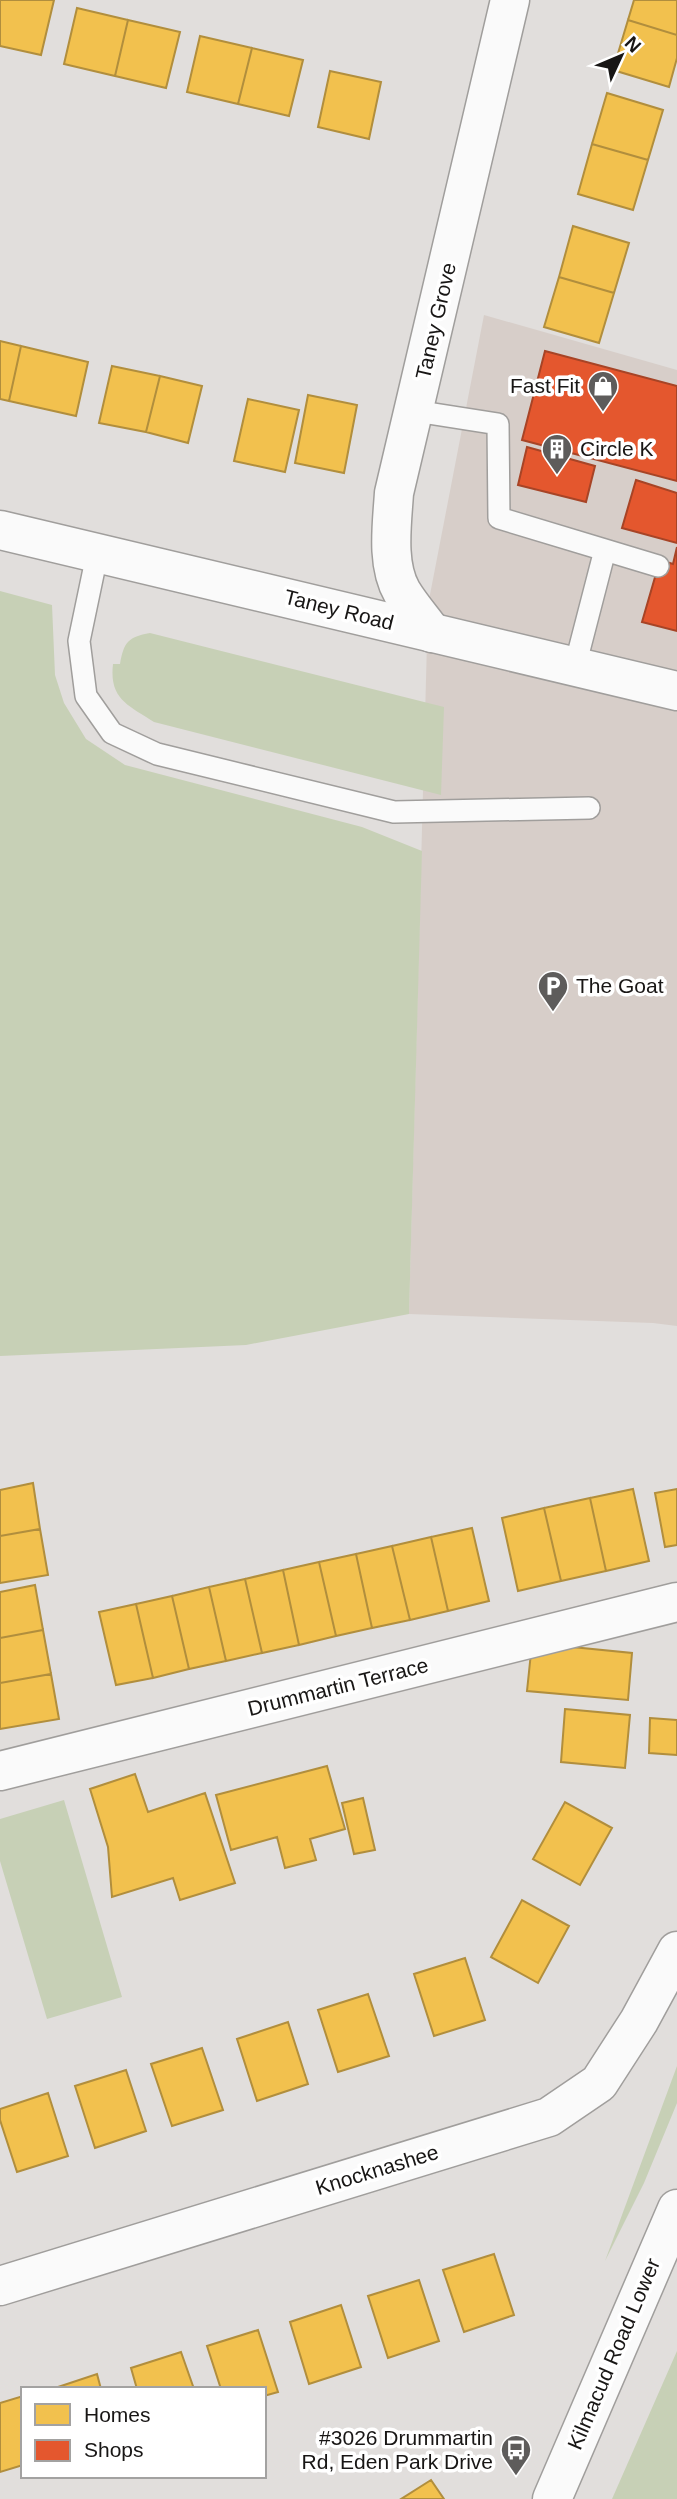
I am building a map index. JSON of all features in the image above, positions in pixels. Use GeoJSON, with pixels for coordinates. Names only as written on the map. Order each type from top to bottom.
{"type":"FeatureCollection","features":[{"type":"Feature","properties":{"kind":"street","name":"Taney Grove"},"geometry":{"type":"LineString","coordinates":[[432,633],[402,592],[394,573],[394,493],[510,0]]}},
{"type":"Feature","properties":{"kind":"street","name":"Taney Road"},"geometry":{"type":"LineString","coordinates":[[0,530],[677,691]]}},
{"type":"Feature","properties":{"kind":"street","name":"Drummartin Terrace"},"geometry":{"type":"LineString","coordinates":[[0,1772],[677,1602]]}},
{"type":"Feature","properties":{"kind":"street","name":"Knocknashee"},"geometry":{"type":"LineString","coordinates":[[0,2286],[549,2117],[599,2083],[639,2021],[677,1951]]}},
{"type":"Feature","properties":{"kind":"street","name":"Kilmacud Road Lower"},"geometry":{"type":"LineString","coordinates":[[552,2499],[677,2209]]}},
{"type":"Feature","properties":{"kind":"lane"},"geometry":{"type":"LineString","coordinates":[[415,411],[498,424],[499,517],[658,566]]}},
{"type":"Feature","properties":{"kind":"lane"},"geometry":{"type":"LineString","coordinates":[[575,666],[605,550]]}},
{"type":"Feature","properties":{"kind":"lane"},"geometry":{"type":"LineString","coordinates":[[97,555],[79,641],[86,695],[112,733],[157,754],[394,812],[589,808]]}},
{"type":"Feature","properties":{"kind":"shaded area"},"geometry":{"type":"Polygon","coordinates":[[[484,315],[677,370],[677,1326],[409,1314],[428,605],[484,315]]]}},
{"type":"Feature","properties":{"kind":"green space"},"geometry":{"type":"Polygon","coordinates":[[[0,591],[52,605],[55,675],[64,703],[86,739],[125,765],[362,827],[422,851],[409,1314],[246,1345],[0,1356],[0,591]]]}},
{"type":"Feature","properties":{"kind":"green space"},"geometry":{"type":"Polygon","coordinates":[[[150,633],[444,707],[441,795],[154,722],[122,700],[114,685],[113,676],[113,664],[120,664],[128,642],[137,636],[150,633]]]}},
{"type":"Feature","properties":{"kind":"green space"},"geometry":{"type":"Polygon","coordinates":[[[64,1800],[122,1997],[47,2019],[0,1861],[0,1819],[64,1800]]]}},
{"type":"Feature","properties":{"kind":"green space"},"geometry":{"type":"Polygon","coordinates":[[[677,2066],[677,2103],[644,2183],[605,2261],[677,2066]]]}},
{"type":"Feature","properties":{"kind":"green space"},"geometry":{"type":"Polygon","coordinates":[[[677,2351],[677,2499],[612,2499],[677,2351]]]}},
{"type":"Feature","properties":{"kind":"building: Homes"},"geometry":{"type":"Polygon","coordinates":[[[0,0],[54,0],[41,55],[0,46],[0,0]]]}},
{"type":"Feature","properties":{"kind":"building: Homes"},"geometry":{"type":"Polygon","coordinates":[[[634,0],[677,0],[677,35],[628,20],[634,0]]]}},
{"type":"Feature","properties":{"kind":"building: Homes"},"geometry":{"type":"Polygon","coordinates":[[[77,8],[128,20],[115,76],[64,64],[77,8]]]}},
{"type":"Feature","properties":{"kind":"building: Homes"},"geometry":{"type":"Polygon","coordinates":[[[128,20],[180,32],[166,88],[115,76],[128,20]]]}},
{"type":"Feature","properties":{"kind":"building: Homes"},"geometry":{"type":"Polygon","coordinates":[[[628,20],[677,35],[677,58],[669,87],[613,70],[628,20]]]}},
{"type":"Feature","properties":{"kind":"building: Homes"},"geometry":{"type":"Polygon","coordinates":[[[200,36],[252,48],[238,104],[187,92],[200,36]]]}},
{"type":"Feature","properties":{"kind":"building: Homes"},"geometry":{"type":"Polygon","coordinates":[[[252,48],[303,60],[289,116],[238,104],[252,48]]]}},
{"type":"Feature","properties":{"kind":"building: Homes"},"geometry":{"type":"Polygon","coordinates":[[[330,71],[381,82],[369,139],[318,127],[330,71]]]}},
{"type":"Feature","properties":{"kind":"building: Homes"},"geometry":{"type":"Polygon","coordinates":[[[607,93],[663,110],[648,160],[592,144],[607,93]]]}},
{"type":"Feature","properties":{"kind":"building: Homes"},"geometry":{"type":"Polygon","coordinates":[[[592,144],[648,160],[633,210],[578,194],[592,144]]]}},
{"type":"Feature","properties":{"kind":"building: Homes"},"geometry":{"type":"Polygon","coordinates":[[[573,226],[629,243],[614,293],[559,277],[573,226]]]}},
{"type":"Feature","properties":{"kind":"building: Homes"},"geometry":{"type":"Polygon","coordinates":[[[559,277],[614,293],[599,343],[544,327],[559,277]]]}},
{"type":"Feature","properties":{"kind":"building: Homes"},"geometry":{"type":"Polygon","coordinates":[[[0,341],[21,346],[9,401],[0,399],[0,341]]]}},
{"type":"Feature","properties":{"kind":"building: Homes"},"geometry":{"type":"Polygon","coordinates":[[[21,346],[88,362],[76,416],[9,401],[21,346]]]}},
{"type":"Feature","properties":{"kind":"building: Homes"},"geometry":{"type":"Polygon","coordinates":[[[112,366],[160,376],[146,432],[99,423],[112,366]]]}},
{"type":"Feature","properties":{"kind":"building: Homes"},"geometry":{"type":"Polygon","coordinates":[[[160,376],[202,386],[188,443],[146,432],[160,376]]]}},
{"type":"Feature","properties":{"kind":"building: Homes"},"geometry":{"type":"Polygon","coordinates":[[[308,395],[357,405],[344,473],[295,463],[308,395]]]}},
{"type":"Feature","properties":{"kind":"building: Homes"},"geometry":{"type":"Polygon","coordinates":[[[248,399],[299,410],[285,472],[234,461],[248,399]]]}},
{"type":"Feature","properties":{"kind":"building: Homes"},"geometry":{"type":"Polygon","coordinates":[[[33,1483],[40,1529],[0,1536],[0,1490],[33,1483]]]}},
{"type":"Feature","properties":{"kind":"building: Homes"},"geometry":{"type":"Polygon","coordinates":[[[633,1489],[649,1561],[606,1571],[590,1498],[633,1489]]]}},
{"type":"Feature","properties":{"kind":"building: Homes"},"geometry":{"type":"Polygon","coordinates":[[[677,1489],[677,1545],[665,1547],[655,1493],[677,1489]]]}},
{"type":"Feature","properties":{"kind":"building: Homes"},"geometry":{"type":"Polygon","coordinates":[[[590,1498],[606,1571],[561,1581],[544,1508],[590,1498]]]}},
{"type":"Feature","properties":{"kind":"building: Homes"},"geometry":{"type":"Polygon","coordinates":[[[544,1508],[561,1581],[518,1591],[502,1518],[544,1508]]]}},
{"type":"Feature","properties":{"kind":"building: Homes"},"geometry":{"type":"Polygon","coordinates":[[[472,1528],[489,1601],[448,1611],[431,1537],[472,1528]]]}},
{"type":"Feature","properties":{"kind":"building: Homes"},"geometry":{"type":"Polygon","coordinates":[[[40,1529],[48,1575],[0,1583],[0,1536],[40,1529]]]}},
{"type":"Feature","properties":{"kind":"building: Homes"},"geometry":{"type":"Polygon","coordinates":[[[431,1537],[448,1611],[410,1620],[392,1546],[431,1537]]]}},
{"type":"Feature","properties":{"kind":"building: Homes"},"geometry":{"type":"Polygon","coordinates":[[[392,1546],[410,1620],[372,1628],[356,1554],[392,1546]]]}},
{"type":"Feature","properties":{"kind":"building: Homes"},"geometry":{"type":"Polygon","coordinates":[[[356,1554],[372,1628],[336,1636],[319,1562],[356,1554]]]}},
{"type":"Feature","properties":{"kind":"building: Homes"},"geometry":{"type":"Polygon","coordinates":[[[319,1562],[336,1636],[299,1645],[283,1570],[319,1562]]]}},
{"type":"Feature","properties":{"kind":"building: Homes"},"geometry":{"type":"Polygon","coordinates":[[[283,1570],[299,1645],[262,1653],[245,1579],[283,1570]]]}},
{"type":"Feature","properties":{"kind":"building: Homes"},"geometry":{"type":"Polygon","coordinates":[[[245,1579],[262,1653],[226,1661],[209,1587],[245,1579]]]}},
{"type":"Feature","properties":{"kind":"building: Homes"},"geometry":{"type":"Polygon","coordinates":[[[35,1585],[43,1630],[0,1638],[0,1592],[35,1585]]]}},
{"type":"Feature","properties":{"kind":"building: Homes"},"geometry":{"type":"Polygon","coordinates":[[[209,1587],[226,1661],[189,1669],[172,1596],[209,1587]]]}},
{"type":"Feature","properties":{"kind":"building: Homes"},"geometry":{"type":"Polygon","coordinates":[[[172,1596],[189,1669],[153,1678],[136,1604],[172,1596]]]}},
{"type":"Feature","properties":{"kind":"building: Homes"},"geometry":{"type":"Polygon","coordinates":[[[136,1604],[153,1678],[116,1685],[99,1612],[136,1604]]]}},
{"type":"Feature","properties":{"kind":"building: Homes"},"geometry":{"type":"Polygon","coordinates":[[[43,1630],[51,1674],[0,1683],[0,1638],[43,1630]]]}},
{"type":"Feature","properties":{"kind":"building: Homes"},"geometry":{"type":"Polygon","coordinates":[[[532,1643],[632,1653],[628,1700],[527,1691],[532,1643]]]}},
{"type":"Feature","properties":{"kind":"building: Homes"},"geometry":{"type":"Polygon","coordinates":[[[51,1674],[59,1719],[0,1729],[0,1683],[51,1674]]]}},
{"type":"Feature","properties":{"kind":"building: Homes"},"geometry":{"type":"Polygon","coordinates":[[[565,1709],[630,1715],[625,1768],[561,1762],[565,1709]]]}},
{"type":"Feature","properties":{"kind":"building: Homes"},"geometry":{"type":"Polygon","coordinates":[[[650,1718],[677,1720],[677,1755],[649,1753],[650,1718]]]}},
{"type":"Feature","properties":{"kind":"building: Homes"},"geometry":{"type":"Polygon","coordinates":[[[327,1766],[345,1829],[310,1839],[316,1860],[285,1868],[277,1837],[231,1850],[216,1795],[327,1766]]]}},
{"type":"Feature","properties":{"kind":"building: Homes"},"geometry":{"type":"Polygon","coordinates":[[[135,1774],[148,1812],[205,1793],[235,1883],[180,1900],[173,1878],[112,1897],[108,1847],[90,1789],[135,1774]]]}},
{"type":"Feature","properties":{"kind":"building: Homes"},"geometry":{"type":"Polygon","coordinates":[[[363,1798],[375,1850],[354,1854],[342,1803],[363,1798]]]}},
{"type":"Feature","properties":{"kind":"building: Homes"},"geometry":{"type":"Polygon","coordinates":[[[565,1802],[612,1828],[580,1885],[533,1859],[565,1802]]]}},
{"type":"Feature","properties":{"kind":"building: Homes"},"geometry":{"type":"Polygon","coordinates":[[[522,1900],[569,1926],[538,1983],[491,1957],[522,1900]]]}},
{"type":"Feature","properties":{"kind":"building: Homes"},"geometry":{"type":"Polygon","coordinates":[[[465,1958],[485,2020],[434,2036],[414,1974],[465,1958]]]}},
{"type":"Feature","properties":{"kind":"building: Homes"},"geometry":{"type":"Polygon","coordinates":[[[368,1994],[389,2056],[338,2072],[318,2010],[368,1994]]]}},
{"type":"Feature","properties":{"kind":"building: Homes"},"geometry":{"type":"Polygon","coordinates":[[[288,2022],[308,2084],[257,2101],[237,2039],[288,2022]]]}},
{"type":"Feature","properties":{"kind":"building: Homes"},"geometry":{"type":"Polygon","coordinates":[[[202,2048],[223,2110],[172,2126],[151,2064],[202,2048]]]}},
{"type":"Feature","properties":{"kind":"building: Homes"},"geometry":{"type":"Polygon","coordinates":[[[126,2070],[146,2131],[95,2148],[75,2086],[126,2070]]]}},
{"type":"Feature","properties":{"kind":"building: Homes"},"geometry":{"type":"Polygon","coordinates":[[[48,2093],[68,2156],[17,2172],[0,2120],[0,2109],[48,2093]]]}},
{"type":"Feature","properties":{"kind":"building: Homes"},"geometry":{"type":"Polygon","coordinates":[[[494,2254],[514,2315],[464,2332],[443,2270],[494,2254]]]}},
{"type":"Feature","properties":{"kind":"building: Homes"},"geometry":{"type":"Polygon","coordinates":[[[419,2280],[439,2341],[388,2358],[368,2296],[419,2280]]]}},
{"type":"Feature","properties":{"kind":"building: Homes"},"geometry":{"type":"Polygon","coordinates":[[[341,2305],[361,2367],[309,2384],[290,2322],[341,2305]]]}},
{"type":"Feature","properties":{"kind":"building: Homes"},"geometry":{"type":"Polygon","coordinates":[[[258,2330],[278,2392],[266,2395],[266,2387],[220,2387],[207,2346],[258,2330]]]}},
{"type":"Feature","properties":{"kind":"building: Homes"},"geometry":{"type":"Polygon","coordinates":[[[181,2352],[193,2387],[136,2387],[131,2368],[181,2352]]]}},
{"type":"Feature","properties":{"kind":"building: Homes"},"geometry":{"type":"Polygon","coordinates":[[[97,2374],[100,2387],[58,2387],[97,2374]]]}},
{"type":"Feature","properties":{"kind":"building: Homes"},"geometry":{"type":"Polygon","coordinates":[[[21,2397],[21,2466],[0,2472],[0,2403],[21,2397]]]}},
{"type":"Feature","properties":{"kind":"building: Homes"},"geometry":{"type":"Polygon","coordinates":[[[431,2480],[444,2499],[401,2499],[431,2480]]]}},
{"type":"Feature","properties":{"kind":"building: Shops","name":"Fast Fit"},"geometry":{"type":"Polygon","coordinates":[[[545,351],[677,386],[677,481],[522,440],[545,351]]]}},
{"type":"Feature","properties":{"kind":"building: Shops","name":"Circle K"},"geometry":{"type":"Polygon","coordinates":[[[527,447],[595,466],[586,502],[518,485],[527,447]]]}},
{"type":"Feature","properties":{"kind":"building: Shops","name":"Circle K"},"geometry":{"type":"Polygon","coordinates":[[[636,480],[677,493],[677,543],[622,528],[636,480]]]}},
{"type":"Feature","properties":{"kind":"building: Shops"},"geometry":{"type":"Polygon","coordinates":[[[677,547],[677,631],[642,622],[660,560],[673,564],[677,547]]]}},
{"type":"Feature","properties":{"kind":"place","name":"Fast Fit"},"geometry":{"type":"Point","coordinates":[603,413]}},
{"type":"Feature","properties":{"kind":"place","name":"Circle K"},"geometry":{"type":"Point","coordinates":[557,476]}},
{"type":"Feature","properties":{"kind":"place","name":"The Goat"},"geometry":{"type":"Point","coordinates":[553,1013]}},
{"type":"Feature","properties":{"kind":"place","name":"#3026 Drummartin Rd, Eden Park Drive"},"geometry":{"type":"Point","coordinates":[516,2477]}}]}
